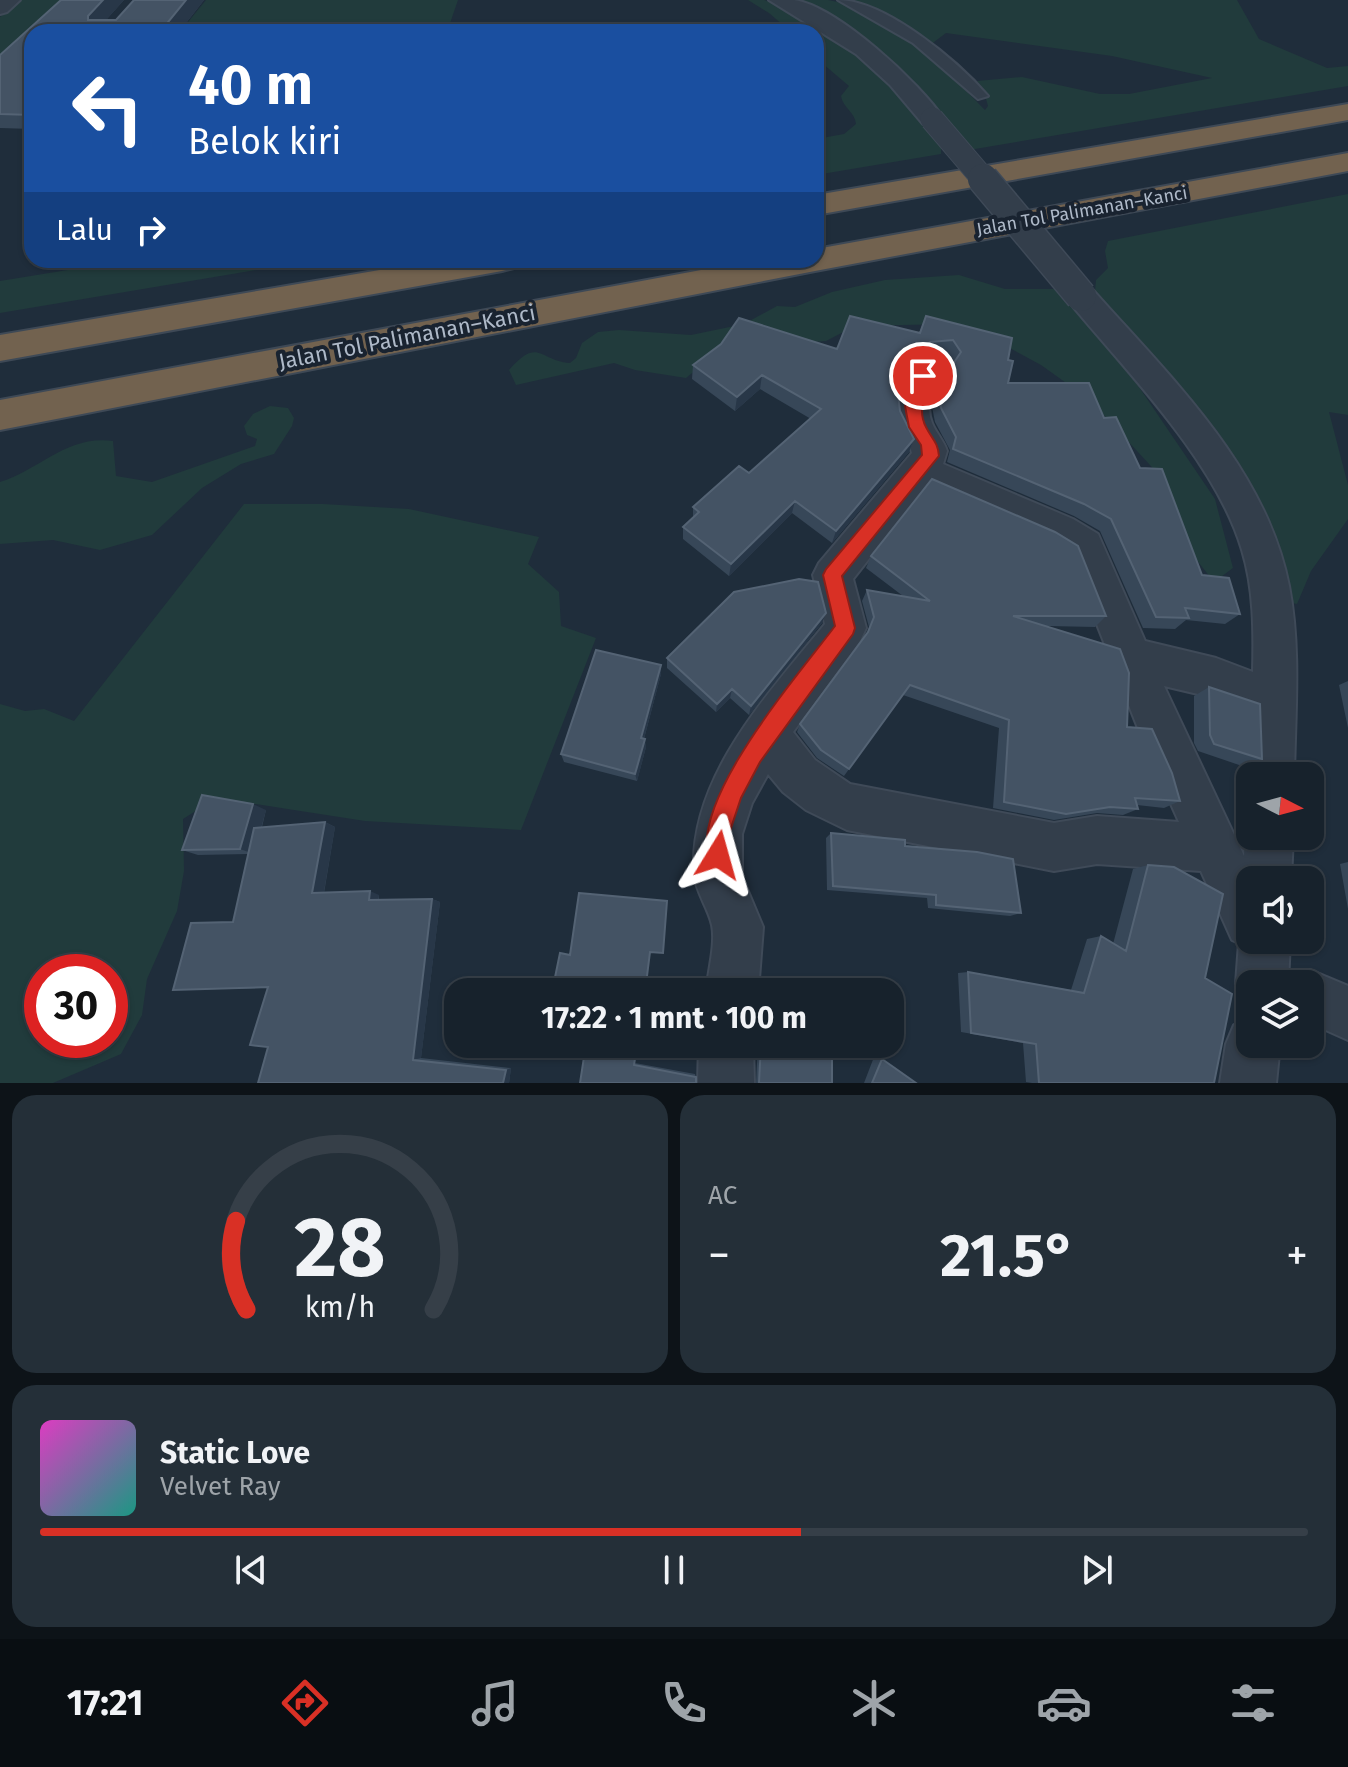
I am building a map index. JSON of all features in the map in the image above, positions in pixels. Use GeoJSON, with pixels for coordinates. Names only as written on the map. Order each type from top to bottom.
{"type":"FeatureCollection","features":[{"type":"Feature","properties":{"kind":"highway"},"geometry":{"type":"LineString","coordinates":[[824,204],[1348,112]]}},
{"type":"Feature","properties":{"kind":"highway","name":"Jalan Tol Palimanan–Kanci"},"geometry":{"type":"LineString","coordinates":[[824,258],[1348,162]]}},
{"type":"Feature","properties":{"kind":"highway"},"geometry":{"type":"LineString","coordinates":[[0,348],[456,268]]}},
{"type":"Feature","properties":{"kind":"highway","name":"Jalan Tol Palimanan–Kanci"},"geometry":{"type":"LineString","coordinates":[[0,415],[773,268]]}},
{"type":"Feature","properties":{"kind":"street"},"geometry":{"type":"LineString","coordinates":[[0,8],[10,0]]}},
{"type":"Feature","properties":{"kind":"street"},"geometry":{"type":"LineString","coordinates":[[779,0],[814,15],[860,43],[905,85],[1184,418],[1215,461],[1244,509],[1258,542],[1270,586],[1274,701],[1272,762]]}},
{"type":"Feature","properties":{"kind":"street"},"geometry":{"type":"LineString","coordinates":[[733,978],[738,927],[718,877],[718,834],[732,793],[769,728],[846,628],[833,575],[930,456],[930,444],[917,427],[913,406],[923,376],[936,365]]}},
{"type":"Feature","properties":{"kind":"street"},"geometry":{"type":"LineString","coordinates":[[921,470],[1060,530],[1085,545],[1167,746],[1263,957]]}},
{"type":"Feature","properties":{"kind":"street"},"geometry":{"type":"LineString","coordinates":[[1130,656],[1216,678],[1274,701]]}},
{"type":"Feature","properties":{"kind":"street"},"geometry":{"type":"LineString","coordinates":[[769,728],[773,746],[819,795],[847,807],[1054,847],[1097,840],[1215,848]]}},
{"type":"Feature","properties":{"kind":"street"},"geometry":{"type":"LineString","coordinates":[[1324,1002],[1348,1013]]}},
{"type":"Feature","properties":{"kind":"street"},"geometry":{"type":"LineString","coordinates":[[726,1058],[726,1083]]}},
{"type":"Feature","properties":{"kind":"street"},"geometry":{"type":"LineString","coordinates":[[1248,1083],[1251,1058]]}},
{"type":"Feature","properties":{"kind":"lane"},"geometry":{"type":"LineString","coordinates":[[843,0],[867,9],[906,32],[954,68],[982,96]]}},
{"type":"Feature","properties":{"kind":"green space"},"geometry":{"type":"Polygon","coordinates":[[[20,0],[82,0],[44,24],[24,24],[24,43],[0,77],[0,17],[20,0]]]}},
{"type":"Feature","properties":{"kind":"green space"},"geometry":{"type":"Polygon","coordinates":[[[206,0],[458,0],[450,24],[186,24],[206,0]]]}},
{"type":"Feature","properties":{"kind":"green space"},"geometry":{"type":"Polygon","coordinates":[[[748,0],[764,0],[818,24],[782,24],[748,0]]]}},
{"type":"Feature","properties":{"kind":"green space"},"geometry":{"type":"Polygon","coordinates":[[[790,0],[828,0],[849,6],[892,28],[933,60],[985,110],[988,106],[983,88],[977,81],[1022,77],[1100,94],[1129,94],[1212,78],[1112,56],[946,33],[930,45],[886,16],[852,0],[1237,0],[1259,39],[1327,68],[1348,66],[1348,86],[969,150],[924,97],[790,0]]]}},
{"type":"Feature","properties":{"kind":"green space"},"geometry":{"type":"Polygon","coordinates":[[[824,27],[833,31],[922,114],[941,148],[941,154],[824,174],[824,138],[844,134],[856,124],[841,96],[849,86],[824,65],[824,27]]]}},
{"type":"Feature","properties":{"kind":"green space"},"geometry":{"type":"Polygon","coordinates":[[[1348,194],[1348,415],[1329,412],[1348,485],[1348,519],[1311,571],[1297,604],[1283,601],[1270,538],[1251,486],[1217,431],[1186,393],[1144,357],[1095,292],[1096,280],[1108,268],[1105,251],[1108,241],[1348,194]]]}},
{"type":"Feature","properties":{"kind":"green space"},"geometry":{"type":"Polygon","coordinates":[[[80,268],[268,268],[0,313],[0,281],[80,268]]]}},
{"type":"Feature","properties":{"kind":"green space"},"geometry":{"type":"Polygon","coordinates":[[[959,275],[1005,289],[1059,289],[1124,365],[1215,499],[1233,568],[1214,582],[1188,549],[1161,477],[1090,400],[1041,365],[1004,345],[950,324],[855,326],[826,341],[721,349],[686,378],[635,370],[614,363],[516,385],[509,370],[533,352],[570,363],[576,358],[582,343],[598,332],[619,330],[691,335],[744,324],[777,306],[795,307],[832,292],[885,280],[959,275]]]}},
{"type":"Feature","properties":{"kind":"green space"},"geometry":{"type":"Polygon","coordinates":[[[270,406],[288,408],[294,418],[274,454],[241,464],[202,488],[152,535],[100,550],[53,540],[0,544],[0,482],[67,448],[81,443],[113,441],[116,476],[152,482],[255,446],[257,439],[247,435],[244,426],[253,414],[270,406]]]}},
{"type":"Feature","properties":{"kind":"green space"},"geometry":{"type":"Polygon","coordinates":[[[244,504],[409,509],[539,537],[528,564],[559,592],[561,626],[596,638],[521,830],[365,821],[216,798],[183,819],[184,871],[177,911],[147,979],[142,1015],[128,1041],[128,954],[24,954],[24,1058],[112,1058],[53,1083],[0,1083],[0,704],[25,711],[44,709],[74,721],[244,504]]]}},
{"type":"Feature","properties":{"kind":"building"},"geometry":{"type":"Polygon","coordinates":[[[61,0],[103,0],[88,20],[116,20],[134,0],[186,0],[166,24],[34,24],[61,0]]]}},
{"type":"Feature","properties":{"kind":"building"},"geometry":{"type":"Polygon","coordinates":[[[24,33],[24,115],[0,114],[0,55],[24,33]]]}},
{"type":"Feature","properties":{"kind":"building"},"geometry":{"type":"Polygon","coordinates":[[[850,316],[920,333],[926,316],[1012,338],[1008,360],[1013,361],[1008,383],[1089,383],[1104,418],[1116,417],[1140,468],[1162,469],[1202,575],[1229,578],[1240,614],[1185,608],[1189,618],[1156,617],[1111,519],[1084,504],[953,449],[956,437],[941,408],[938,393],[943,379],[961,352],[953,340],[930,342],[911,358],[900,381],[898,394],[900,411],[914,439],[836,531],[795,501],[731,564],[683,527],[699,512],[693,507],[739,466],[749,473],[821,409],[762,375],[737,397],[693,365],[721,344],[739,318],[837,349],[850,316]]]}},
{"type":"Feature","properties":{"kind":"building"},"geometry":{"type":"Polygon","coordinates":[[[932,479],[1055,532],[1078,546],[1106,616],[1013,616],[1120,649],[1129,673],[1127,727],[1152,729],[1172,773],[1180,801],[1135,798],[1138,809],[1110,807],[1066,814],[1004,802],[1009,720],[910,685],[849,769],[821,750],[800,724],[868,632],[874,617],[867,590],[930,601],[871,556],[932,479]]]}},
{"type":"Feature","properties":{"kind":"building"},"geometry":{"type":"Polygon","coordinates":[[[799,579],[818,582],[826,613],[751,706],[732,689],[717,704],[667,658],[734,592],[799,579]]]}},
{"type":"Feature","properties":{"kind":"building"},"geometry":{"type":"Polygon","coordinates":[[[596,650],[661,665],[641,738],[645,739],[635,774],[561,754],[596,650]]]}},
{"type":"Feature","properties":{"kind":"building"},"geometry":{"type":"Polygon","coordinates":[[[1209,687],[1260,704],[1262,759],[1214,744],[1210,735],[1209,687]]]}},
{"type":"Feature","properties":{"kind":"building"},"geometry":{"type":"Polygon","coordinates":[[[202,795],[253,804],[240,849],[182,850],[202,795]]]}},
{"type":"Feature","properties":{"kind":"building"},"geometry":{"type":"Polygon","coordinates":[[[325,822],[312,893],[370,891],[369,900],[432,899],[413,1060],[506,1070],[503,1083],[258,1083],[268,1047],[250,1045],[268,987],[173,990],[191,923],[233,922],[254,828],[325,822]]]}},
{"type":"Feature","properties":{"kind":"building"},"geometry":{"type":"Polygon","coordinates":[[[831,833],[905,840],[905,846],[977,852],[1013,859],[1021,913],[936,905],[936,895],[833,886],[831,833]]]}},
{"type":"Feature","properties":{"kind":"building"},"geometry":{"type":"Polygon","coordinates":[[[1148,865],[1174,867],[1223,894],[1205,978],[1232,994],[1214,1083],[1039,1083],[1036,1044],[971,1033],[968,972],[1084,993],[1101,936],[1126,951],[1148,865]]]}},
{"type":"Feature","properties":{"kind":"building"},"geometry":{"type":"Polygon","coordinates":[[[579,893],[667,901],[663,953],[650,952],[647,978],[555,978],[560,953],[570,955],[579,893]]]}},
{"type":"Feature","properties":{"kind":"building"},"geometry":{"type":"Polygon","coordinates":[[[584,1058],[635,1058],[634,1065],[696,1077],[696,1083],[580,1083],[584,1058]]]}},
{"type":"Feature","properties":{"kind":"building"},"geometry":{"type":"Polygon","coordinates":[[[760,1058],[832,1058],[832,1083],[759,1083],[760,1058]]]}},
{"type":"Feature","properties":{"kind":"building"},"geometry":{"type":"Polygon","coordinates":[[[882,1059],[916,1083],[872,1083],[882,1059]]]}},
{"type":"Feature","properties":{"kind":"route"},"geometry":{"type":"LineString","coordinates":[[718,855],[718,834],[732,793],[752,754],[846,628],[833,575],[930,456],[930,444],[917,427],[913,406],[923,376]]}}]}
